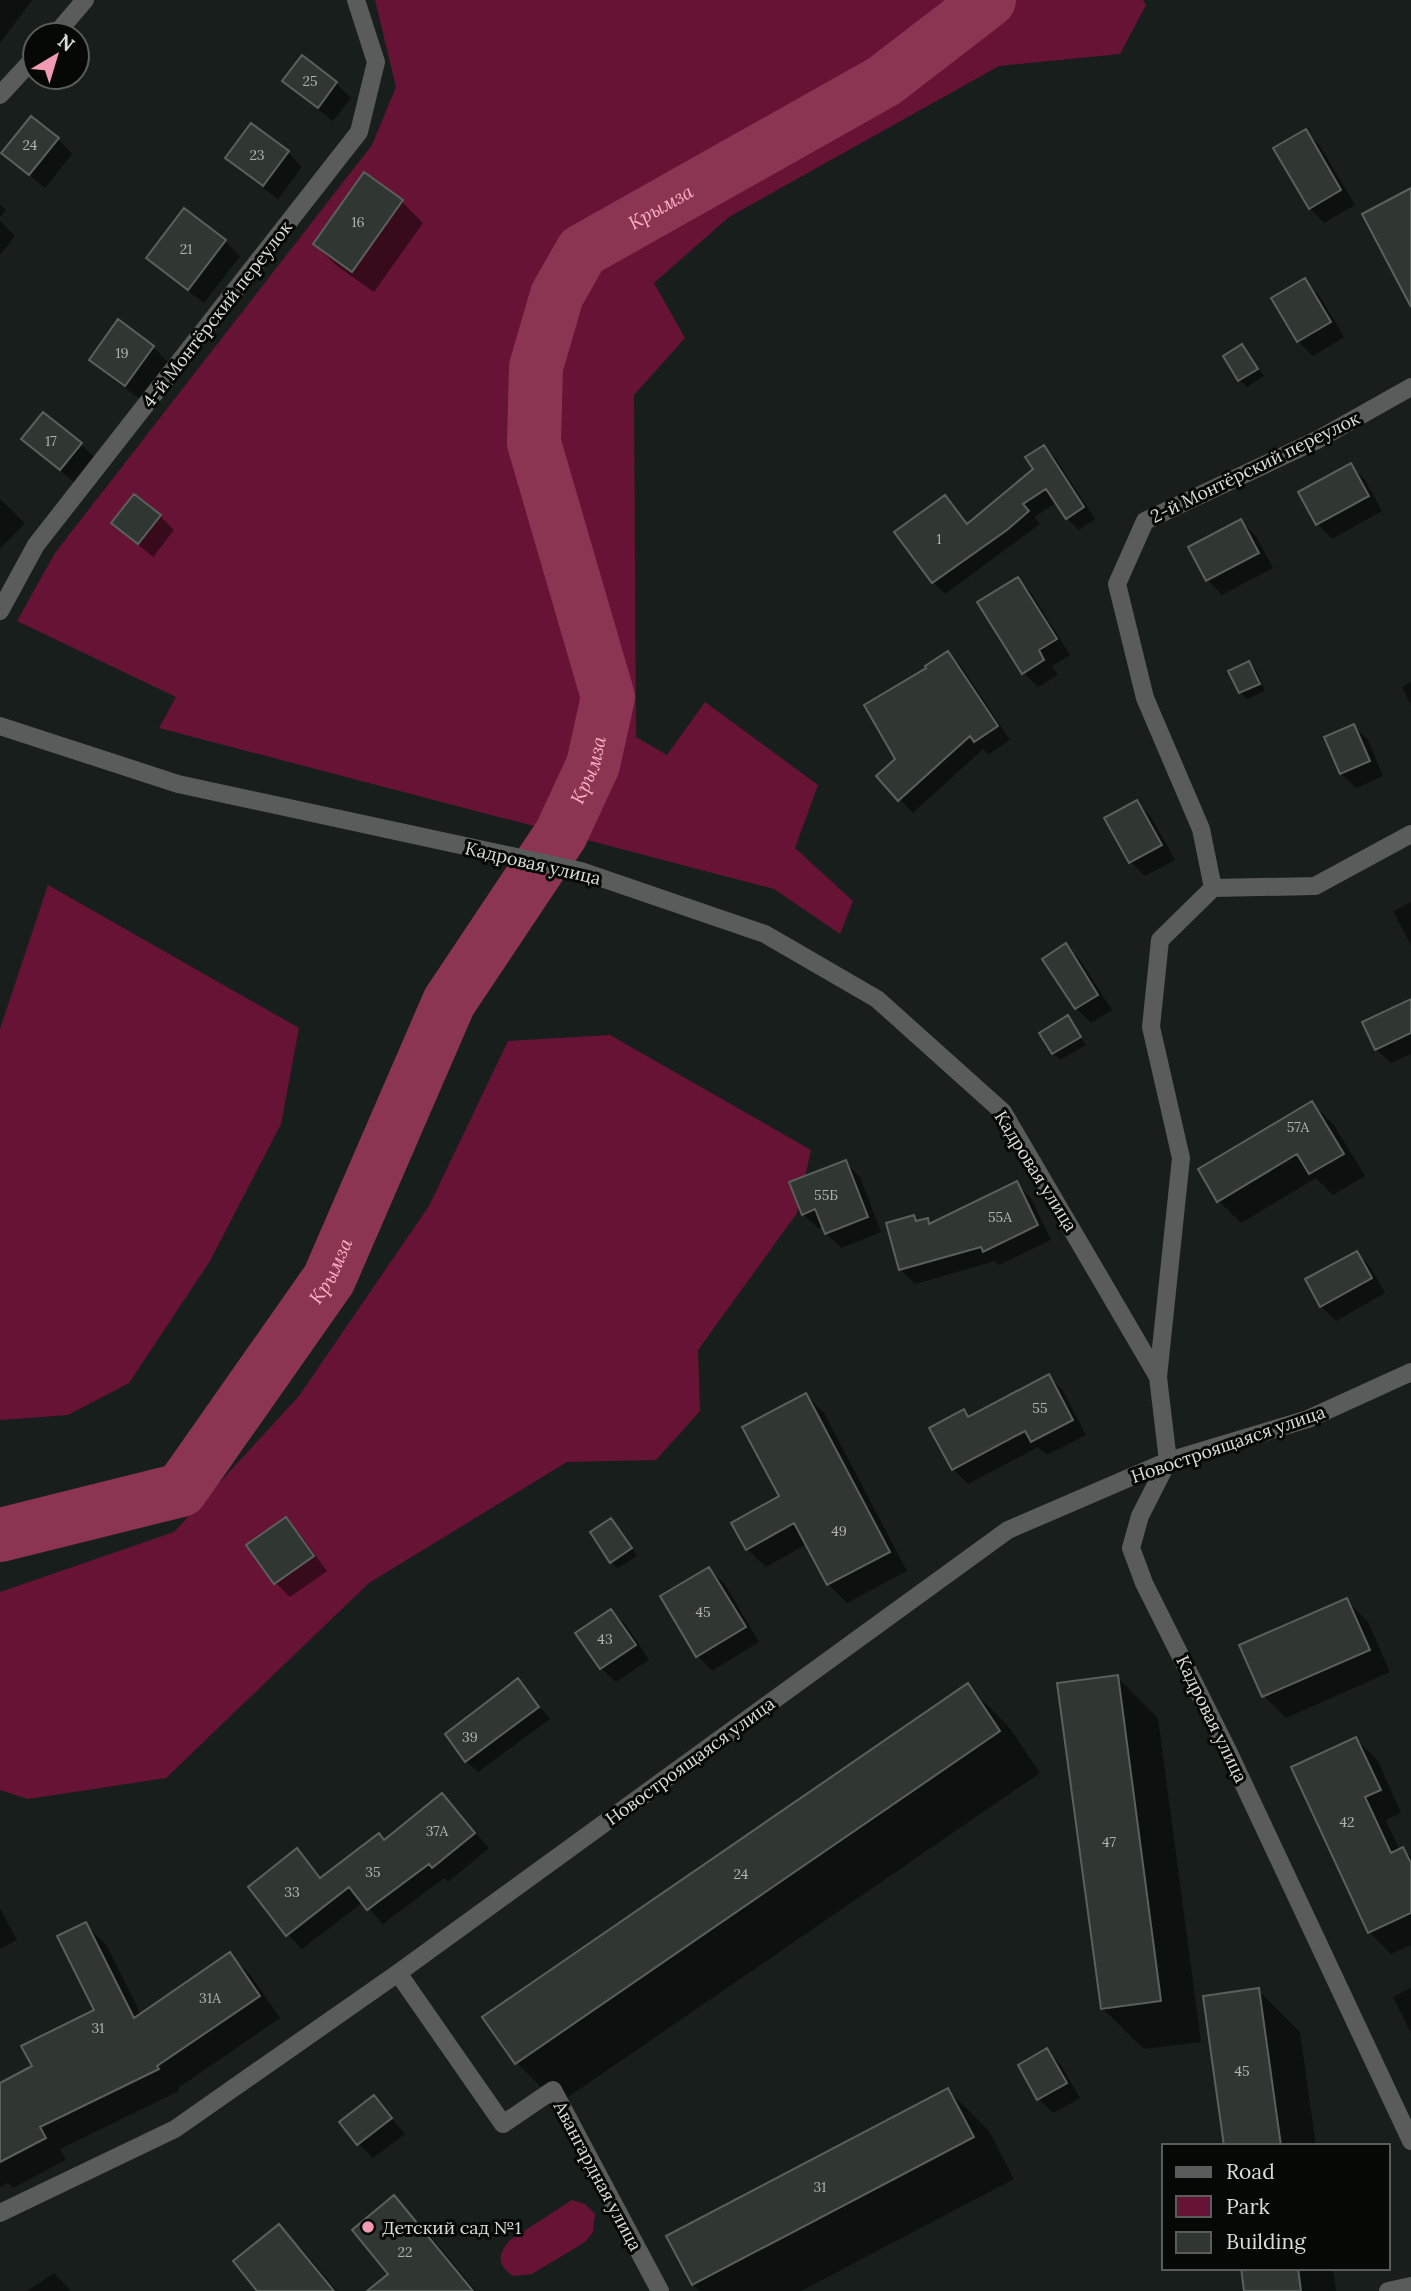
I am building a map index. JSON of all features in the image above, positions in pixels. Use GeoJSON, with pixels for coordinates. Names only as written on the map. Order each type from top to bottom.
{"type":"FeatureCollection","features":[{"type":"Feature","properties":{"kind":"street"},"geometry":{"type":"LineString","coordinates":[[67,21],[85,0]]}},
{"type":"Feature","properties":{"kind":"street","name":"4-й Монтёрский переулок"},"geometry":{"type":"LineString","coordinates":[[0,611],[36,545],[359,132],[376,62],[356,0]]}},
{"type":"Feature","properties":{"kind":"street"},"geometry":{"type":"LineString","coordinates":[[0,95],[21,72]]}},
{"type":"Feature","properties":{"kind":"street","name":"2-й Монтёрский переулок"},"geometry":{"type":"LineString","coordinates":[[1213,888],[1201,829],[1144,698],[1117,584],[1145,521],[1317,440],[1411,387]]}},
{"type":"Feature","properties":{"kind":"street","name":"Кадровая улица"},"geometry":{"type":"LineString","coordinates":[[0,726],[178,785],[581,871],[765,934],[877,999],[1003,1112],[1158,1377],[1168,1461],[1140,1516],[1131,1548],[1144,1583],[1235,1765],[1411,2141]]}},
{"type":"Feature","properties":{"kind":"street"},"geometry":{"type":"LineString","coordinates":[[1158,1377],[1181,1158],[1151,1027],[1160,940],[1213,888],[1315,886],[1411,834]]}},
{"type":"Feature","properties":{"kind":"street","name":"Новостроящаяся улица"},"geometry":{"type":"LineString","coordinates":[[0,2213],[175,2129],[398,1973],[1008,1530],[1168,1461],[1308,1419],[1411,1372]]}},
{"type":"Feature","properties":{"kind":"street","name":"Авангардная улица"},"geometry":{"type":"LineString","coordinates":[[398,1973],[503,2124],[553,2090],[660,2291]]}},
{"type":"Feature","properties":{"kind":"street"},"geometry":{"type":"LineString","coordinates":[[1388,2291],[1411,2286]]}},
{"type":"Feature","properties":{"kind":"green space"},"geometry":{"type":"Polygon","coordinates":[[[375,0],[1143,0],[1146,5],[1120,54],[999,66],[729,217],[654,283],[685,338],[634,395],[636,737],[667,755],[705,702],[818,785],[795,848],[853,901],[840,934],[774,889],[159,728],[176,697],[17,621],[55,553],[372,145],[396,87],[375,0]]]}},
{"type":"Feature","properties":{"kind":"green space"},"geometry":{"type":"Polygon","coordinates":[[[48,885],[299,1028],[281,1124],[210,1261],[129,1383],[68,1415],[0,1420],[0,1029],[48,885]]]}},
{"type":"Feature","properties":{"kind":"green space"},"geometry":{"type":"Polygon","coordinates":[[[610,1035],[811,1150],[797,1213],[698,1350],[700,1411],[656,1460],[567,1462],[369,1583],[166,1778],[28,1799],[0,1790],[0,1592],[174,1532],[299,1396],[429,1206],[508,1041],[610,1035]]]}},
{"type":"Feature","properties":{"kind":"green space"},"geometry":{"type":"Polygon","coordinates":[[[572,2200],[585,2204],[595,2214],[593,2232],[585,2242],[532,2274],[513,2276],[508,2272],[502,2264],[501,2255],[510,2240],[572,2200]]]}},
{"type":"Feature","properties":{"kind":"building"},"geometry":{"type":"Polygon","coordinates":[[[302,55],[337,82],[318,108],[282,81],[302,55]]]}},
{"type":"Feature","properties":{"kind":"building"},"geometry":{"type":"Polygon","coordinates":[[[31,116],[59,138],[29,175],[1,153],[31,116]]]}},
{"type":"Feature","properties":{"kind":"building"},"geometry":{"type":"Polygon","coordinates":[[[251,123],[289,151],[263,186],[225,158],[251,123]]]}},
{"type":"Feature","properties":{"kind":"building"},"geometry":{"type":"Polygon","coordinates":[[[1306,129],[1341,190],[1309,209],[1273,148],[1306,129]]]}},
{"type":"Feature","properties":{"kind":"building"},"geometry":{"type":"Polygon","coordinates":[[[364,172],[403,200],[352,272],[313,244],[364,172]]]}},
{"type":"Feature","properties":{"kind":"building"},"geometry":{"type":"Polygon","coordinates":[[[1411,188],[1411,307],[1362,214],[1411,188]]]}},
{"type":"Feature","properties":{"kind":"building"},"geometry":{"type":"Polygon","coordinates":[[[184,208],[226,240],[188,290],[146,258],[184,208]]]}},
{"type":"Feature","properties":{"kind":"building"},"geometry":{"type":"Polygon","coordinates":[[[1305,278],[1331,322],[1297,342],[1271,298],[1305,278]]]}},
{"type":"Feature","properties":{"kind":"building"},"geometry":{"type":"Polygon","coordinates":[[[118,319],[154,346],[125,386],[89,360],[118,319]]]}},
{"type":"Feature","properties":{"kind":"building"},"geometry":{"type":"Polygon","coordinates":[[[1242,344],[1258,369],[1238,381],[1223,356],[1242,344]]]}},
{"type":"Feature","properties":{"kind":"building"},"geometry":{"type":"Polygon","coordinates":[[[43,412],[82,443],[60,470],[21,439],[43,412]]]}},
{"type":"Feature","properties":{"kind":"building"},"geometry":{"type":"Polygon","coordinates":[[[1044,445],[1084,507],[1066,519],[1046,489],[1023,504],[1029,511],[1007,530],[932,583],[894,532],[945,495],[967,524],[1033,469],[1025,457],[1044,445]]]}},
{"type":"Feature","properties":{"kind":"building"},"geometry":{"type":"Polygon","coordinates":[[[1351,463],[1369,496],[1316,525],[1298,492],[1351,463]]]}},
{"type":"Feature","properties":{"kind":"building"},"geometry":{"type":"Polygon","coordinates":[[[134,494],[161,515],[138,544],[111,523],[134,494]]]}},
{"type":"Feature","properties":{"kind":"building"},"geometry":{"type":"Polygon","coordinates":[[[1241,519],[1259,553],[1206,581],[1188,547],[1241,519]]]}},
{"type":"Feature","properties":{"kind":"building"},"geometry":{"type":"Polygon","coordinates":[[[1018,577],[1057,639],[1039,650],[1044,660],[1022,674],[977,602],[1018,577]]]}},
{"type":"Feature","properties":{"kind":"building"},"geometry":{"type":"Polygon","coordinates":[[[948,651],[998,726],[974,742],[970,736],[898,801],[876,776],[895,759],[864,705],[926,668],[925,666],[948,651]]]}},
{"type":"Feature","properties":{"kind":"building"},"geometry":{"type":"Polygon","coordinates":[[[1249,661],[1260,684],[1239,693],[1228,671],[1249,661]]]}},
{"type":"Feature","properties":{"kind":"building"},"geometry":{"type":"Polygon","coordinates":[[[1354,724],[1370,761],[1340,774],[1324,737],[1354,724]]]}},
{"type":"Feature","properties":{"kind":"building"},"geometry":{"type":"Polygon","coordinates":[[[1137,800],[1162,845],[1129,863],[1104,818],[1137,800]]]}},
{"type":"Feature","properties":{"kind":"building"},"geometry":{"type":"Polygon","coordinates":[[[1066,943],[1098,995],[1075,1009],[1042,959],[1066,943]]]}},
{"type":"Feature","properties":{"kind":"building"},"geometry":{"type":"Polygon","coordinates":[[[1411,999],[1411,1033],[1375,1050],[1362,1022],[1411,999]]]}},
{"type":"Feature","properties":{"kind":"building"},"geometry":{"type":"Polygon","coordinates":[[[1068,1015],[1081,1037],[1052,1054],[1039,1033],[1068,1015]]]}},
{"type":"Feature","properties":{"kind":"building"},"geometry":{"type":"Polygon","coordinates":[[[1312,1101],[1344,1154],[1309,1174],[1297,1154],[1217,1202],[1198,1169],[1312,1101]]]}},
{"type":"Feature","properties":{"kind":"building"},"geometry":{"type":"Polygon","coordinates":[[[846,1160],[868,1217],[825,1234],[815,1209],[802,1215],[789,1182],[846,1160]]]}},
{"type":"Feature","properties":{"kind":"building"},"geometry":{"type":"Polygon","coordinates":[[[1017,1181],[1038,1225],[983,1252],[981,1247],[899,1270],[886,1223],[914,1215],[916,1221],[928,1218],[929,1224],[1017,1181]]]}},
{"type":"Feature","properties":{"kind":"building"},"geometry":{"type":"Polygon","coordinates":[[[1357,1251],[1372,1278],[1320,1307],[1305,1279],[1357,1251]]]}},
{"type":"Feature","properties":{"kind":"building"},"geometry":{"type":"Polygon","coordinates":[[[1049,1374],[1073,1420],[1031,1442],[1025,1431],[952,1470],[929,1428],[964,1409],[968,1417],[1049,1374]]]}},
{"type":"Feature","properties":{"kind":"building"},"geometry":{"type":"Polygon","coordinates":[[[806,1393],[890,1552],[827,1585],[794,1523],[746,1550],[731,1523],[779,1496],[742,1427],[806,1393]]]}},
{"type":"Feature","properties":{"kind":"building"},"geometry":{"type":"Polygon","coordinates":[[[286,1517],[314,1556],[274,1584],[246,1545],[286,1517]]]}},
{"type":"Feature","properties":{"kind":"building"},"geometry":{"type":"Polygon","coordinates":[[[611,1518],[632,1548],[610,1563],[590,1532],[611,1518]]]}},
{"type":"Feature","properties":{"kind":"building"},"geometry":{"type":"Polygon","coordinates":[[[709,1567],[746,1627],[696,1657],[660,1596],[709,1567]]]}},
{"type":"Feature","properties":{"kind":"building"},"geometry":{"type":"Polygon","coordinates":[[[1347,1598],[1370,1650],[1262,1697],[1239,1645],[1347,1598]]]}},
{"type":"Feature","properties":{"kind":"building"},"geometry":{"type":"Polygon","coordinates":[[[611,1609],[636,1645],[600,1669],[575,1633],[611,1609]]]}},
{"type":"Feature","properties":{"kind":"building"},"geometry":{"type":"Polygon","coordinates":[[[1118,1675],[1161,2001],[1101,2009],[1057,1683],[1118,1675]]]}},
{"type":"Feature","properties":{"kind":"building"},"geometry":{"type":"Polygon","coordinates":[[[518,1678],[539,1707],[465,1762],[445,1734],[518,1678]]]}},
{"type":"Feature","properties":{"kind":"building"},"geometry":{"type":"Polygon","coordinates":[[[968,1683],[1000,1731],[515,2064],[482,2017],[968,1683]]]}},
{"type":"Feature","properties":{"kind":"building"},"geometry":{"type":"Polygon","coordinates":[[[1356,1737],[1381,1790],[1365,1797],[1391,1853],[1403,1847],[1411,1863],[1411,1913],[1368,1933],[1291,1767],[1356,1737]]]}},
{"type":"Feature","properties":{"kind":"building"},"geometry":{"type":"Polygon","coordinates":[[[442,1793],[475,1833],[432,1868],[429,1864],[367,1910],[349,1887],[286,1936],[248,1887],[297,1848],[320,1878],[379,1833],[384,1840],[442,1793]]]}},
{"type":"Feature","properties":{"kind":"building"},"geometry":{"type":"Polygon","coordinates":[[[86,1922],[134,2018],[230,1952],[260,1996],[157,2066],[159,2069],[40,2127],[46,2138],[0,2162],[0,2083],[32,2066],[21,2046],[94,2010],[57,1936],[86,1922]]]}},
{"type":"Feature","properties":{"kind":"building"},"geometry":{"type":"Polygon","coordinates":[[[1259,1988],[1281,2144],[1224,2144],[1203,1996],[1259,1988]]]}},
{"type":"Feature","properties":{"kind":"building"},"geometry":{"type":"Polygon","coordinates":[[[1047,2048],[1067,2083],[1037,2100],[1018,2065],[1047,2048]]]}},
{"type":"Feature","properties":{"kind":"building"},"geometry":{"type":"Polygon","coordinates":[[[948,2088],[974,2137],[692,2285],[666,2236],[948,2088]]]}},
{"type":"Feature","properties":{"kind":"building"},"geometry":{"type":"Polygon","coordinates":[[[374,2095],[392,2118],[357,2145],[339,2122],[374,2095]]]}},
{"type":"Feature","properties":{"kind":"building"},"geometry":{"type":"Polygon","coordinates":[[[394,2195],[473,2291],[367,2291],[388,2274],[352,2230],[394,2195]]]}},
{"type":"Feature","properties":{"kind":"building"},"geometry":{"type":"Polygon","coordinates":[[[279,2224],[334,2291],[257,2291],[233,2261],[279,2224]]]}},
{"type":"Feature","properties":{"kind":"building"},"geometry":{"type":"Polygon","coordinates":[[[1241,2270],[1298,2270],[1301,2291],[1244,2291],[1241,2270]]]}},
{"type":"Feature","properties":{"kind":"waterway","name":"Крымза"},"geometry":{"type":"LineString","coordinates":[[0,1535],[181,1490],[329,1279],[449,1002],[561,834],[593,765],[608,697],[534,443],[536,367],[557,295],[582,251],[884,81],[989,0]]}},
{"type":"Feature","properties":{"kind":"place","name":"Детский сад №1"},"geometry":{"type":"Point","coordinates":[368,2227]}}]}
